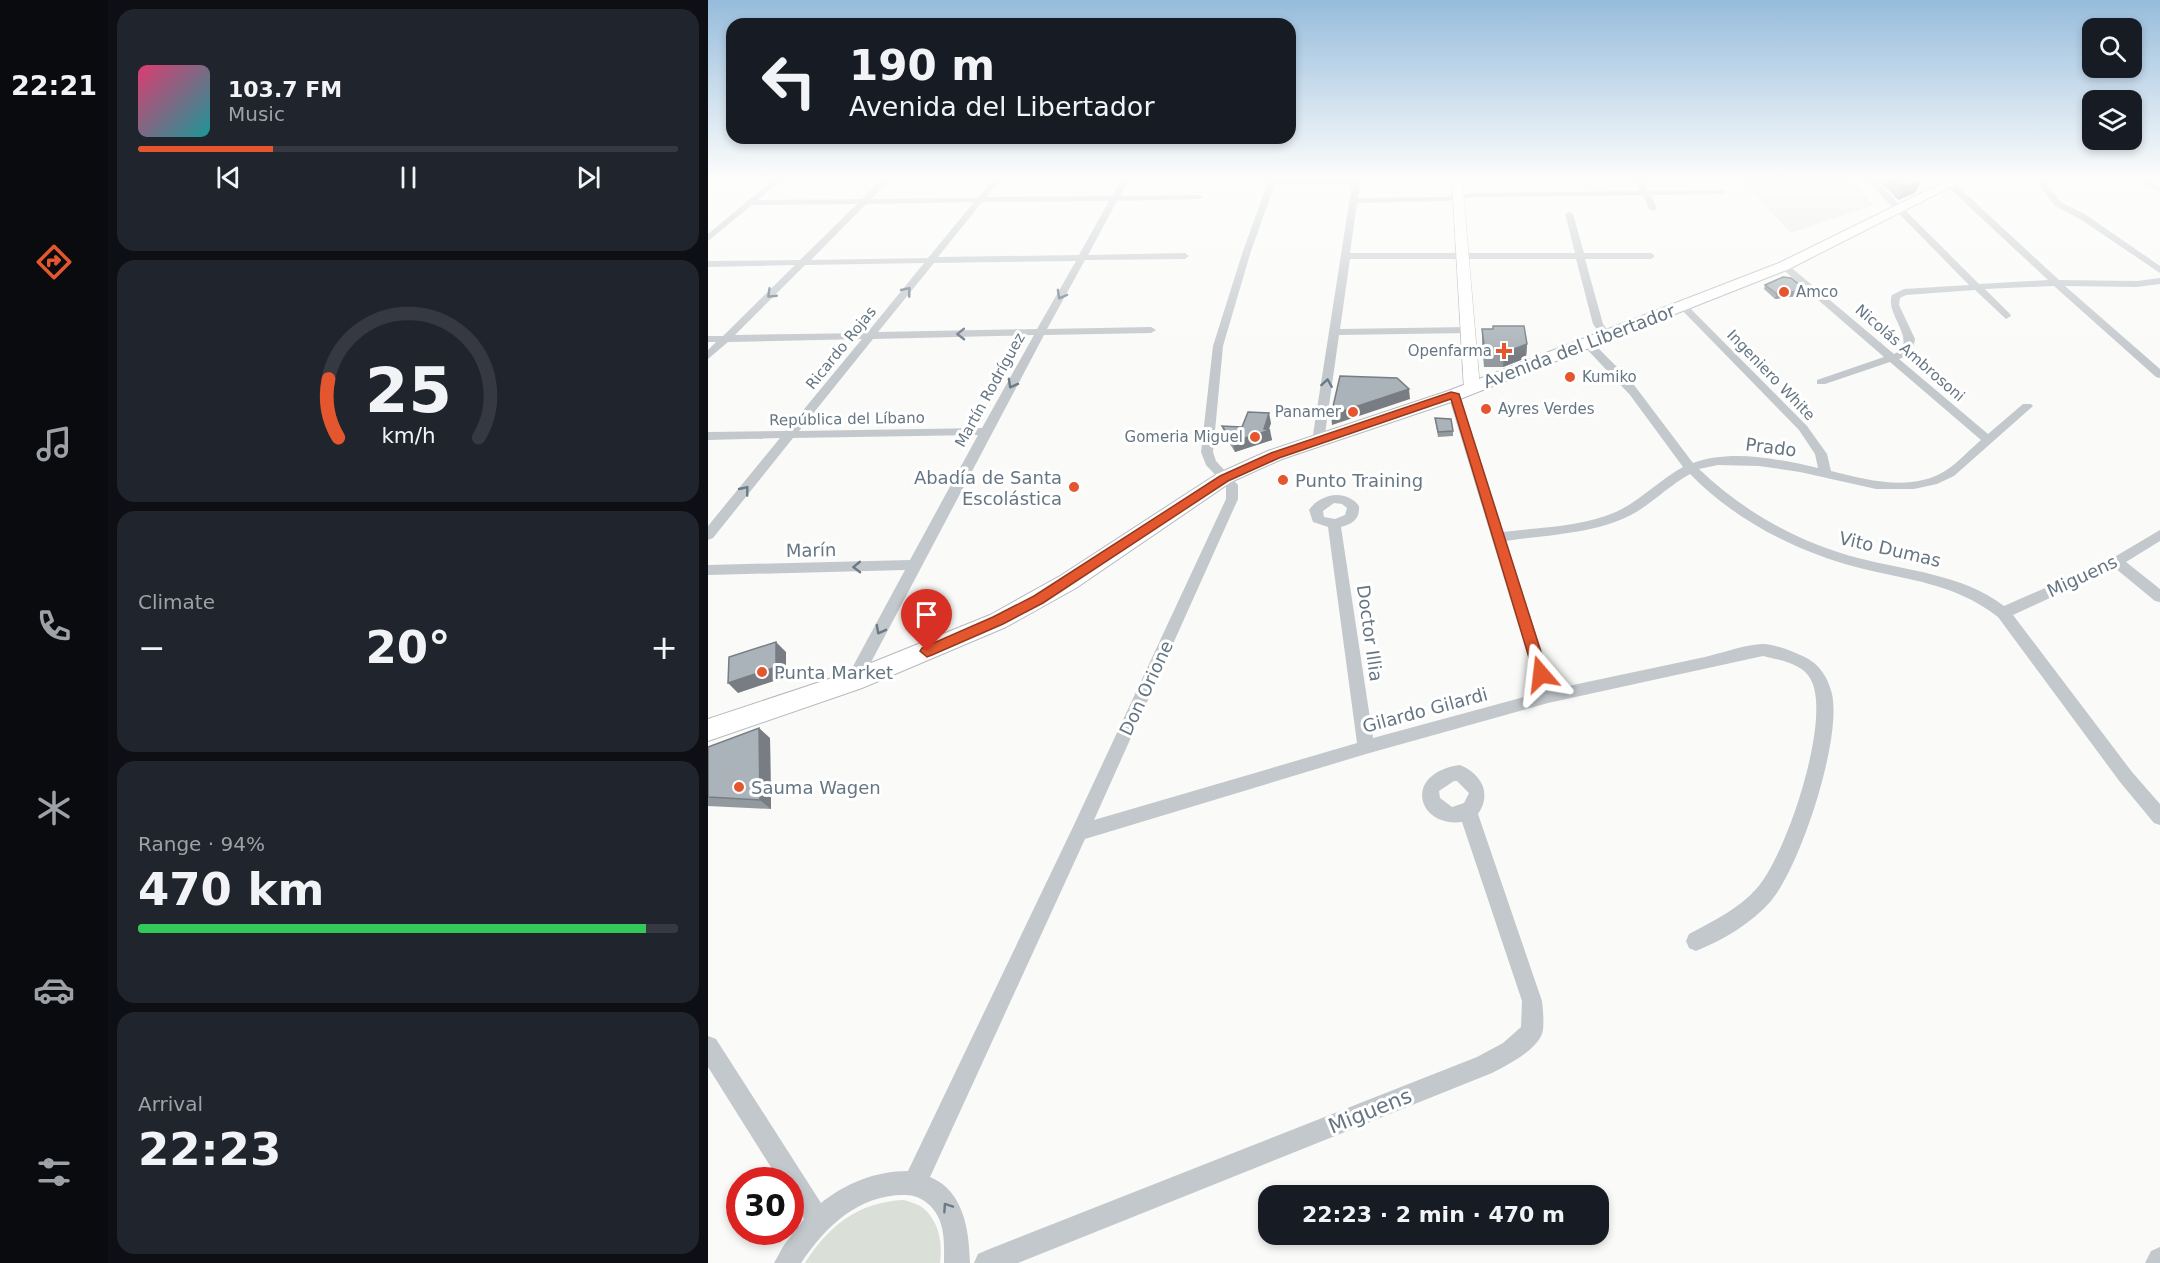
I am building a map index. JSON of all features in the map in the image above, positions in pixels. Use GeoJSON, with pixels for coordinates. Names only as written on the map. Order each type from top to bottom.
{"type":"FeatureCollection","features":[{"type":"Feature","properties":{"kind":"main road","name":"Avenida del Libertador"},"geometry":{"type":"LineString","coordinates":[[708,730],[853,681],[989,625],[1039,599],[1224,478],[1275,455],[1463,391],[1784,266],[1842,238]]}},
{"type":"Feature","properties":{"kind":"street"},"geometry":{"type":"LineString","coordinates":[[708,356],[827,238]]}},
{"type":"Feature","properties":{"kind":"street","name":"Ricardo Rojas"},"geometry":{"type":"LineString","coordinates":[[708,535],[949,238]]}},
{"type":"Feature","properties":{"kind":"street","name":"Martín Rodríguez"},"geometry":{"type":"LineString","coordinates":[[853,681],[986,431],[1092,238]]}},
{"type":"Feature","properties":{"kind":"street","name":"Don Orione"},"geometry":{"type":"LineString","coordinates":[[915,1182],[1079,833],[1232,499],[1232,485],[1210,462],[1207,452],[1218,346],[1252,238]]}},
{"type":"Feature","properties":{"kind":"street"},"geometry":{"type":"LineString","coordinates":[[1318,441],[1349,238]]}},
{"type":"Feature","properties":{"kind":"street"},"geometry":{"type":"LineString","coordinates":[[1462,238],[1468,330],[1463,391],[1499,537],[1548,697]]}},
{"type":"Feature","properties":{"kind":"street"},"geometry":{"type":"LineString","coordinates":[[1577,238],[1598,324],[1596,339]]}},
{"type":"Feature","properties":{"kind":"street"},"geometry":{"type":"LineString","coordinates":[[1927,238],[2006,316]]}},
{"type":"Feature","properties":{"kind":"street"},"geometry":{"type":"LineString","coordinates":[[2011,238],[2056,283],[2160,375]]}},
{"type":"Feature","properties":{"kind":"street"},"geometry":{"type":"LineString","coordinates":[[2114,238],[2160,270]]}},
{"type":"Feature","properties":{"kind":"street"},"geometry":{"type":"LineString","coordinates":[[708,264],[1185,256]]}},
{"type":"Feature","properties":{"kind":"street"},"geometry":{"type":"LineString","coordinates":[[1347,256],[1651,256]]}},
{"type":"Feature","properties":{"kind":"street","name":"Nicolás Ambrosoni"},"geometry":{"type":"LineString","coordinates":[[1784,266],[1988,441]]}},
{"type":"Feature","properties":{"kind":"street"},"geometry":{"type":"LineString","coordinates":[[1821,382],[1894,358],[1906,351],[1910,339],[1894,305],[1895,297],[1904,292],[1975,286],[2056,283],[2118,284],[2160,281]]}},
{"type":"Feature","properties":{"kind":"street","name":"Ingeniero White"},"geometry":{"type":"LineString","coordinates":[[1682,306],[1803,428],[1821,454],[1825,475]]}},
{"type":"Feature","properties":{"kind":"street"},"geometry":{"type":"LineString","coordinates":[[708,339],[1151,330]]}},
{"type":"Feature","properties":{"kind":"street"},"geometry":{"type":"LineString","coordinates":[[1335,332],[1468,330]]}},
{"type":"Feature","properties":{"kind":"street","name":"Vito Dumas"},"geometry":{"type":"LineString","coordinates":[[1596,339],[1611,365],[1690,467],[1738,507],[1789,538],[1865,565],[1955,584],[1987,600],[2003,613],[2160,817]]}},
{"type":"Feature","properties":{"kind":"street","name":"Prado"},"geometry":{"type":"LineString","coordinates":[[1499,537],[1600,521],[1624,513],[1690,467],[1714,461],[1742,461],[1798,468],[1874,484],[1923,485],[1939,480],[1950,473],[2027,406]]}},
{"type":"Feature","properties":{"kind":"street","name":"República del Líbano"},"geometry":{"type":"LineString","coordinates":[[708,436],[986,431]]}},
{"type":"Feature","properties":{"kind":"street","name":"Doctor Illia"},"geometry":{"type":"LineString","coordinates":[[1334,524],[1366,747]]}},
{"type":"Feature","properties":{"kind":"street","name":"Miguens"},"geometry":{"type":"LineString","coordinates":[[2003,613],[2116,562],[2160,535]]}},
{"type":"Feature","properties":{"kind":"street"},"geometry":{"type":"LineString","coordinates":[[2116,562],[2160,597]]}},
{"type":"Feature","properties":{"kind":"street","name":"Marín"},"geometry":{"type":"LineString","coordinates":[[708,570],[915,565]]}},
{"type":"Feature","properties":{"kind":"street","name":"Gilardo Gilardi"},"geometry":{"type":"LineString","coordinates":[[1079,833],[1366,747],[1548,697],[1763,650],[1787,656],[1806,664],[1818,676],[1825,689],[1826,703],[1816,768],[1796,835],[1771,885],[1750,908],[1727,926],[1696,941]]}},
{"type":"Feature","properties":{"kind":"street","name":"Miguens"},"geometry":{"type":"LineString","coordinates":[[987,1263],[1473,1070],[1511,1051],[1532,1032],[1532,1001],[1468,812]]}},
{"type":"Feature","properties":{"kind":"street"},"geometry":{"type":"LineString","coordinates":[[708,1047],[819,1221]]}},
{"type":"Feature","properties":{"kind":"street"},"geometry":{"type":"LineString","coordinates":[[787,1263],[796,1248],[819,1221],[845,1200],[869,1187],[893,1181],[915,1182],[936,1193],[952,1213],[958,1241],[957,1263]]}},
{"type":"Feature","properties":{"kind":"shaded area"},"geometry":{"type":"Polygon","coordinates":[[[904,1200],[921,1207],[933,1219],[939,1233],[940,1263],[805,1263],[824,1237],[847,1218],[873,1205],[904,1200]]]}},
{"type":"Feature","properties":{"kind":"building"},"geometry":{"type":"Polygon","coordinates":[[[1783,277],[1791,278],[1806,290],[1777,294],[1765,285],[1783,277]]]}},
{"type":"Feature","properties":{"kind":"building"},"geometry":{"type":"Polygon","coordinates":[[[1493,326],[1524,326],[1527,344],[1504,353],[1485,353],[1482,329],[1493,329],[1493,326]]]}},
{"type":"Feature","properties":{"kind":"building"},"geometry":{"type":"Polygon","coordinates":[[[1340,376],[1397,378],[1409,389],[1331,415],[1340,376]]]}},
{"type":"Feature","properties":{"kind":"building"},"geometry":{"type":"Polygon","coordinates":[[[1248,412],[1269,413],[1264,429],[1270,430],[1233,442],[1222,426],[1242,427],[1248,412]]]}},
{"type":"Feature","properties":{"kind":"building"},"geometry":{"type":"Polygon","coordinates":[[[1435,418],[1451,419],[1453,431],[1438,432],[1435,418]]]}},
{"type":"Feature","properties":{"kind":"building"},"geometry":{"type":"Polygon","coordinates":[[[776,642],[776,667],[728,683],[729,657],[776,642]]]}},
{"type":"Feature","properties":{"kind":"building","name":"Sauma Wagen"},"geometry":{"type":"Polygon","coordinates":[[[759,728],[760,800],[708,797],[708,747],[759,728]]]}},
{"type":"Feature","properties":{"kind":"place","name":"Amco"},"geometry":{"type":"Point","coordinates":[1784,292]}},
{"type":"Feature","properties":{"kind":"place","name":"Openfarma"},"geometry":{"type":"Point","coordinates":[1504,351]}},
{"type":"Feature","properties":{"kind":"place","name":"Kumiko"},"geometry":{"type":"Point","coordinates":[1570,377]}},
{"type":"Feature","properties":{"kind":"place","name":"Ayres Verdes"},"geometry":{"type":"Point","coordinates":[1486,409]}},
{"type":"Feature","properties":{"kind":"place","name":"Panamer"},"geometry":{"type":"Point","coordinates":[1353,412]}},
{"type":"Feature","properties":{"kind":"place","name":"Gomeria Miguel"},"geometry":{"type":"Point","coordinates":[1255,437]}},
{"type":"Feature","properties":{"kind":"place","name":"Punto Training"},"geometry":{"type":"Point","coordinates":[1283,480]}},
{"type":"Feature","properties":{"kind":"place","name":"Abadía de Santa Escolástica"},"geometry":{"type":"Point","coordinates":[1074,487]}},
{"type":"Feature","properties":{"kind":"place","name":"Punta Market"},"geometry":{"type":"Point","coordinates":[762,672]}},
{"type":"Feature","properties":{"kind":"place","name":"Sauma Wagen"},"geometry":{"type":"Point","coordinates":[739,787]}},
{"type":"Feature","properties":{"kind":"route"},"geometry":{"type":"LineString","coordinates":[[927,651],[998,621],[1039,599],[1224,478],[1275,455],[1454,394],[1541,674]]}}]}
